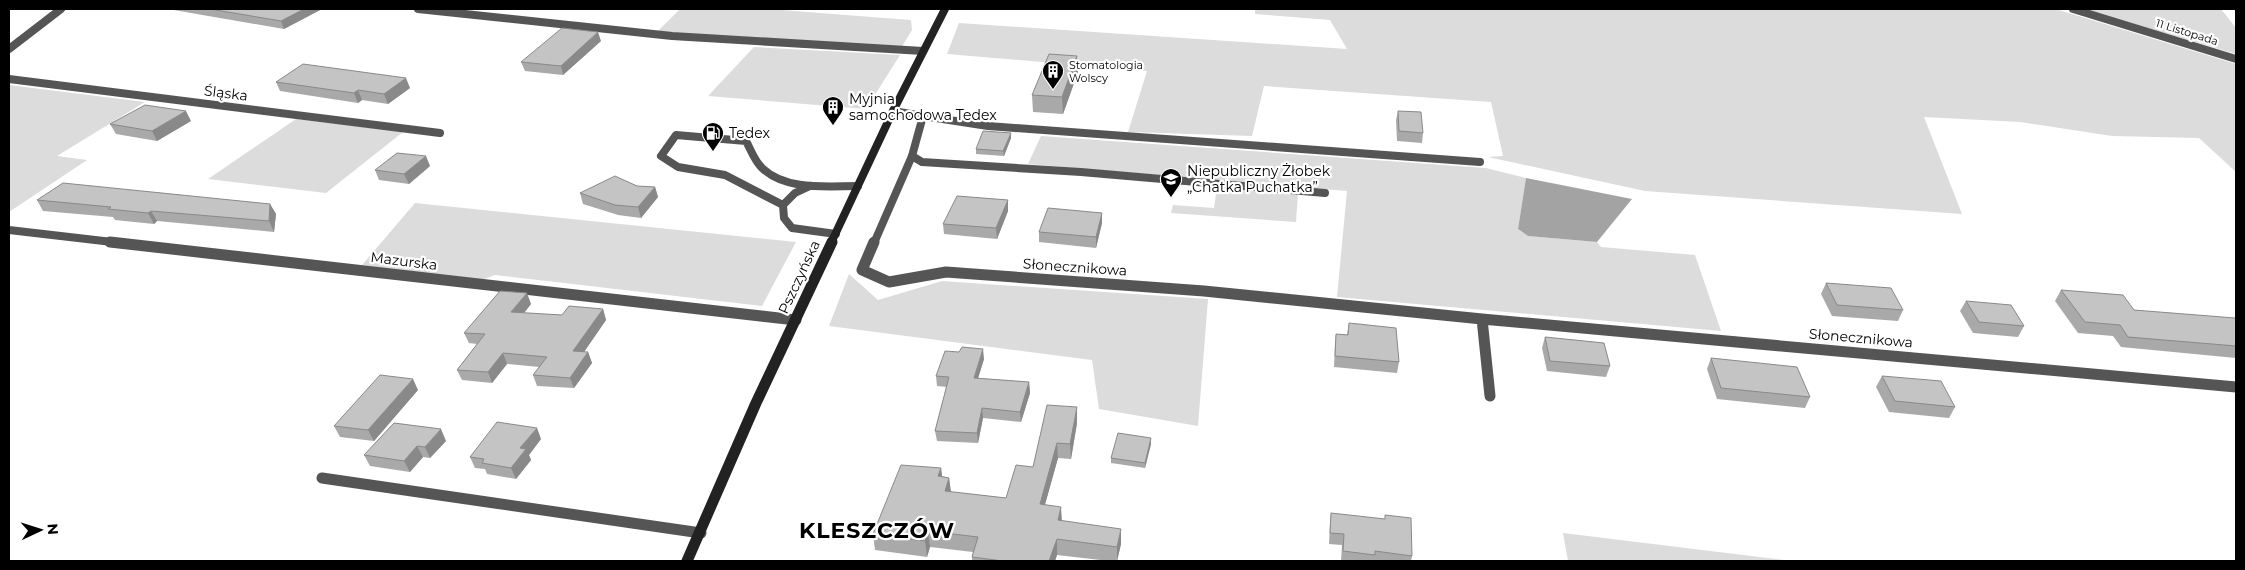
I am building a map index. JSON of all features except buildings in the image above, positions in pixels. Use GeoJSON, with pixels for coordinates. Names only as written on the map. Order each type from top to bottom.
{"type":"FeatureCollection","features":[{"type":"Feature","properties":{"kind":"main road","name":"Pszczyńska"},"geometry":{"type":"LineString","coordinates":[[687,561],[701,533],[756,404],[893,111],[945,9]]}},
{"type":"Feature","properties":{"kind":"street"},"geometry":{"type":"LineString","coordinates":[[9,49],[62,9]]}},
{"type":"Feature","properties":{"kind":"street"},"geometry":{"type":"LineString","coordinates":[[418,9],[672,36],[923,51]]}},
{"type":"Feature","properties":{"kind":"street","name":"11 Listopada"},"geometry":{"type":"LineString","coordinates":[[2073,9],[2236,59]]}},
{"type":"Feature","properties":{"kind":"street","name":"Śląska"},"geometry":{"type":"LineString","coordinates":[[9,80],[440,133]]}},
{"type":"Feature","properties":{"kind":"street"},"geometry":{"type":"LineString","coordinates":[[893,111],[988,126],[1480,162]]}},
{"type":"Feature","properties":{"kind":"street","name":"Słonecznikowa"},"geometry":{"type":"LineString","coordinates":[[922,116],[922,124],[912,156],[862,270],[890,282],[946,272],[1204,291],[1482,319],[2236,387]]}},
{"type":"Feature","properties":{"kind":"street"},"geometry":{"type":"LineString","coordinates":[[783,205],[725,174],[702,169],[678,167],[661,156],[676,135],[746,141],[762,168],[781,180],[810,186],[858,186]]}},
{"type":"Feature","properties":{"kind":"street"},"geometry":{"type":"LineString","coordinates":[[912,156],[922,162],[1081,172],[1325,193]]}},
{"type":"Feature","properties":{"kind":"street"},"geometry":{"type":"LineString","coordinates":[[810,186],[795,193],[783,205],[784,218],[792,228],[836,234]]}},
{"type":"Feature","properties":{"kind":"street","name":"Mazurska"},"geometry":{"type":"LineString","coordinates":[[9,230],[796,320]]}},
{"type":"Feature","properties":{"kind":"street"},"geometry":{"type":"LineString","coordinates":[[1482,319],[1490,396]]}},
{"type":"Feature","properties":{"kind":"street"},"geometry":{"type":"LineString","coordinates":[[322,478],[701,533]]}},
{"type":"Feature","properties":{"kind":"shaded area"},"geometry":{"type":"Polygon","coordinates":[[[680,9],[768,9],[911,20],[912,30],[901,48],[657,32],[680,9]]]}},
{"type":"Feature","properties":{"kind":"shaded area"},"geometry":{"type":"Polygon","coordinates":[[[1255,9],[2059,10],[2236,64],[2236,172],[2199,138],[2112,136],[2020,122],[1924,117],[1962,214],[1645,191],[1488,157],[1503,156],[1491,102],[1264,86],[1252,136],[1128,132],[1147,71],[947,54],[959,23],[1347,49],[1330,20],[1255,14],[1255,9]]]}},
{"type":"Feature","properties":{"kind":"shaded area"},"geometry":{"type":"Polygon","coordinates":[[[2083,9],[2221,9],[2236,28],[2236,54],[2083,9]]]}},
{"type":"Feature","properties":{"kind":"shaded area"},"geometry":{"type":"Polygon","coordinates":[[[754,47],[900,55],[866,109],[708,96],[754,47]]]}},
{"type":"Feature","properties":{"kind":"shaded area"},"geometry":{"type":"Polygon","coordinates":[[[9,85],[145,102],[57,156],[87,160],[9,212],[9,85]]]}},
{"type":"Feature","properties":{"kind":"shaded area"},"geometry":{"type":"Polygon","coordinates":[[[296,119],[403,132],[326,193],[208,179],[296,119]]]}},
{"type":"Feature","properties":{"kind":"shaded area"},"geometry":{"type":"Polygon","coordinates":[[[1041,136],[1486,168],[1526,178],[1518,229],[1528,236],[1597,242],[1601,247],[1695,255],[1721,331],[1337,297],[1347,191],[1028,164],[1041,136]]]}},
{"type":"Feature","properties":{"kind":"shaded area"},"geometry":{"type":"Polygon","coordinates":[[[1526,178],[1632,199],[1597,242],[1528,236],[1518,229],[1526,178]]]}},
{"type":"Feature","properties":{"kind":"shaded area"},"geometry":{"type":"Polygon","coordinates":[[[1230,187],[1298,193],[1296,222],[1171,213],[1173,205],[1214,208],[1216,194],[1229,194],[1230,187]]]}},
{"type":"Feature","properties":{"kind":"shaded area"},"geometry":{"type":"Polygon","coordinates":[[[415,203],[796,242],[762,306],[495,275],[474,283],[362,265],[415,203]]]}},
{"type":"Feature","properties":{"kind":"shaded area"},"geometry":{"type":"Polygon","coordinates":[[[849,274],[878,300],[942,281],[1208,299],[1198,426],[1099,409],[1092,360],[829,326],[849,274]]]}},
{"type":"Feature","properties":{"kind":"shaded area"},"geometry":{"type":"Polygon","coordinates":[[[1563,533],[1793,561],[1568,561],[1563,533]]]}},
{"type":"Feature","properties":{"kind":"place","name":"Stomatologia Wolscy"},"geometry":{"type":"Point","coordinates":[1053,90]}},
{"type":"Feature","properties":{"kind":"place","name":"Myjnia samochodowa Tedex"},"geometry":{"type":"Point","coordinates":[833,126]}},
{"type":"Feature","properties":{"kind":"place","name":"Tedex"},"geometry":{"type":"Point","coordinates":[713,152]}},
{"type":"Feature","properties":{"kind":"place","name":"Niepubliczny Żłobek „Chatka Puchatka”"},"geometry":{"type":"Point","coordinates":[1171,198]}},
{"type":"Feature","properties":{"kind":"district","name":"KLESZCZÓW"},"geometry":{"type":"Point","coordinates":[877,530]}}]}
